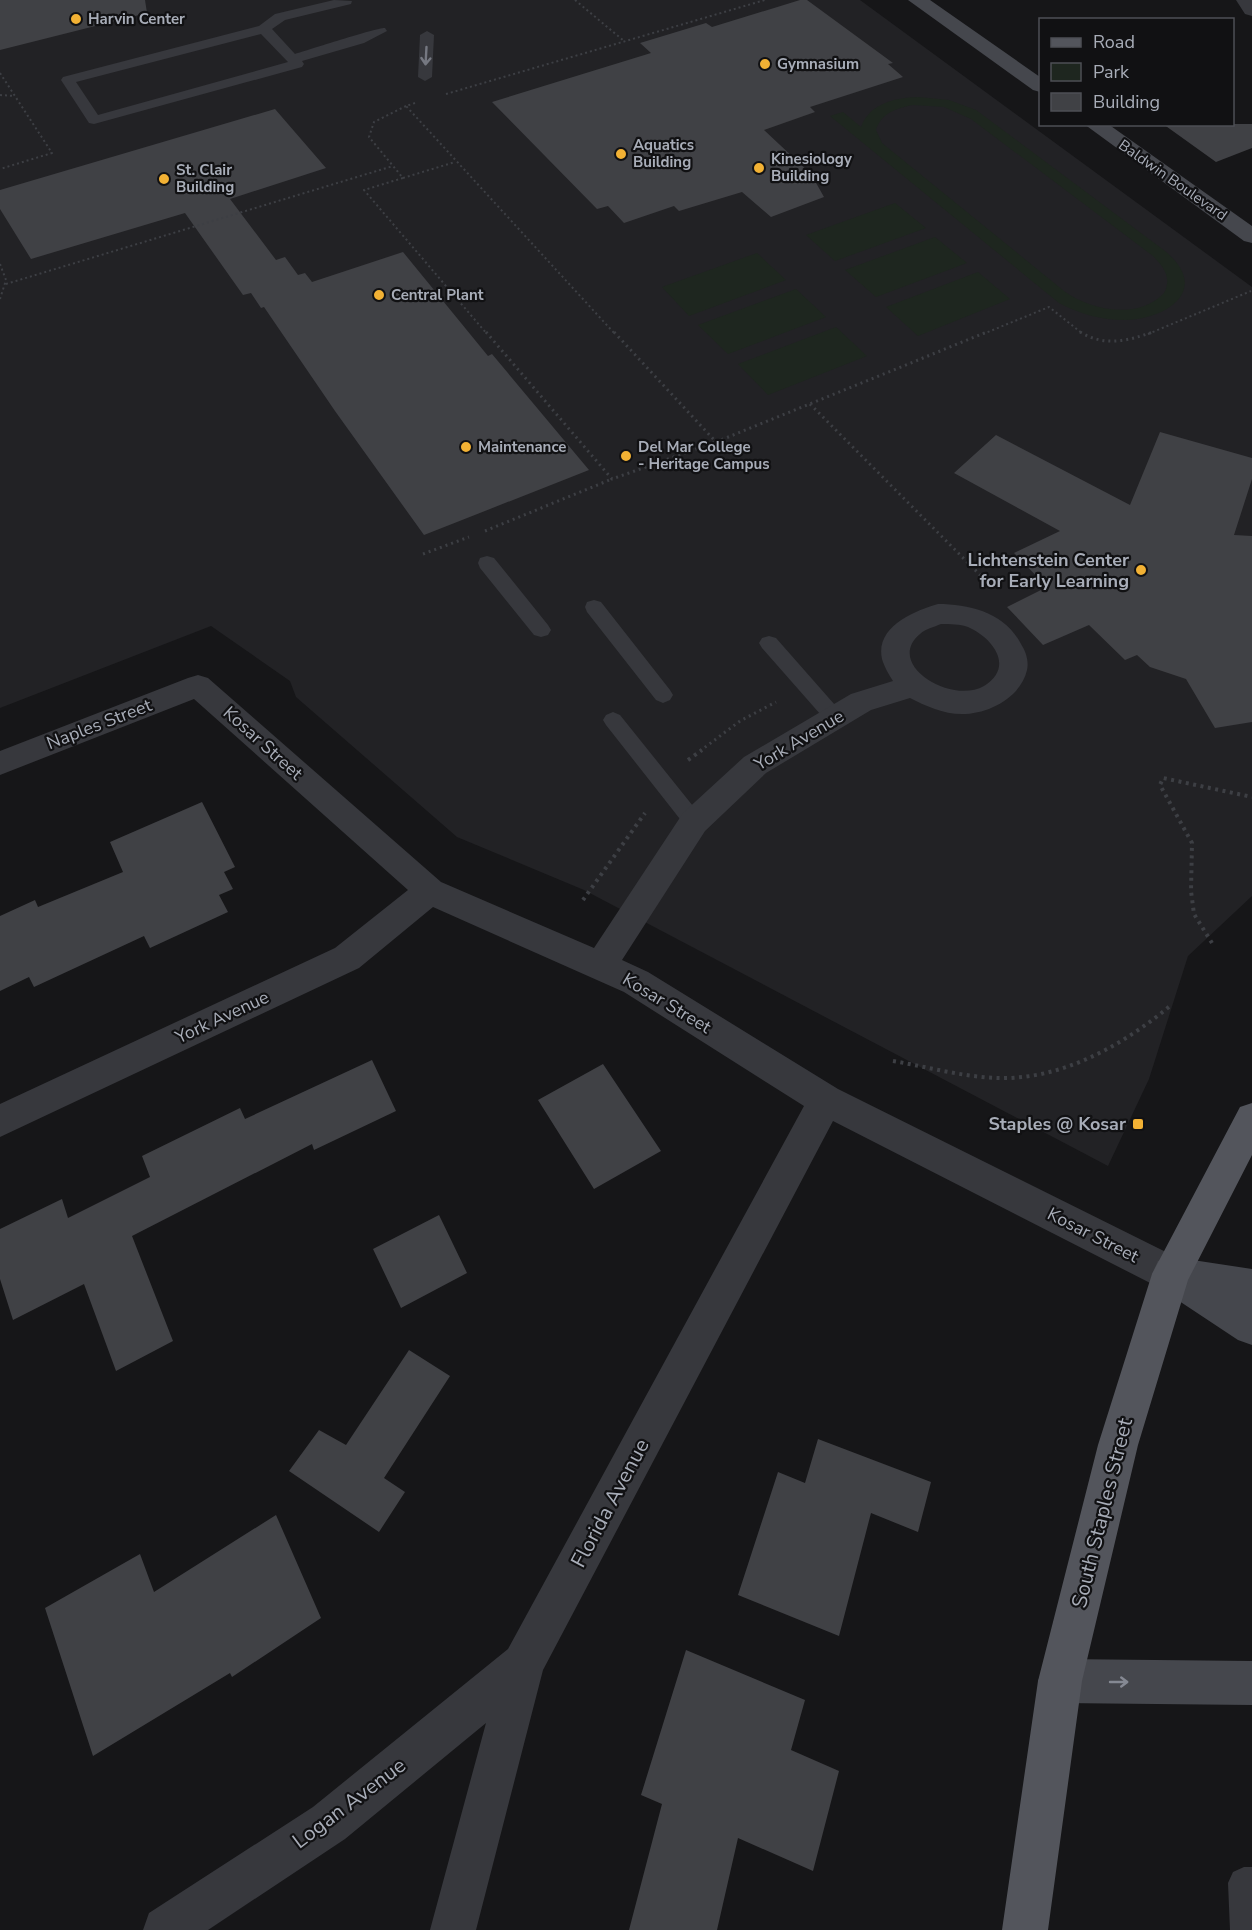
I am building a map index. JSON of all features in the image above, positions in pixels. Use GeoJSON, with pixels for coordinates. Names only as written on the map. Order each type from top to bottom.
{"type":"FeatureCollection","features":[{"type":"Feature","properties":{"kind":"main road"},"geometry":{"type":"LineString","coordinates":[[918,0],[1039,85]]}},
{"type":"Feature","properties":{"kind":"main road","name":"Baldwin Boulevard"},"geometry":{"type":"LineString","coordinates":[[1097,126],[1252,236]]}},
{"type":"Feature","properties":{"kind":"main road","name":"South Staples Street"},"geometry":{"type":"LineString","coordinates":[[1025,1930],[1060,1682],[1118,1445],[1171,1274],[1252,1119]]}},
{"type":"Feature","properties":{"kind":"main road"},"geometry":{"type":"LineString","coordinates":[[1171,1274],[1252,1288]]}},
{"type":"Feature","properties":{"kind":"main road"},"geometry":{"type":"LineString","coordinates":[[1171,1274],[1252,1326]]}},
{"type":"Feature","properties":{"kind":"main road"},"geometry":{"type":"LineString","coordinates":[[1060,1682],[1252,1683]]}},
{"type":"Feature","properties":{"kind":"street"},"geometry":{"type":"LineString","coordinates":[[1246,0],[1252,10]]}},
{"type":"Feature","properties":{"kind":"street","name":"Naples Street"},"geometry":{"type":"LineString","coordinates":[[0,763],[198,686]]}},
{"type":"Feature","properties":{"kind":"street","name":"Kosar Street"},"geometry":{"type":"LineString","coordinates":[[198,686],[430,891],[636,982],[826,1100],[1171,1274]]}},
{"type":"Feature","properties":{"kind":"street","name":"York Avenue"},"geometry":{"type":"LineString","coordinates":[[600,966],[694,822],[755,765],[861,702],[912,686]]}},
{"type":"Feature","properties":{"kind":"street","name":"York Avenue"},"geometry":{"type":"LineString","coordinates":[[0,1121],[347,958],[430,891]]}},
{"type":"Feature","properties":{"kind":"street","name":"Florida Avenue"},"geometry":{"type":"LineString","coordinates":[[453,1930],[524,1664],[826,1100]]}},
{"type":"Feature","properties":{"kind":"street","name":"Logan Avenue"},"geometry":{"type":"LineString","coordinates":[[166,1930],[329,1823],[524,1664]]}},
{"type":"Feature","properties":{"kind":"lane"},"geometry":{"type":"LineString","coordinates":[[264,29],[297,64],[94,120],[68,80],[264,29],[280,17],[346,1]]}},
{"type":"Feature","properties":{"kind":"lane"},"geometry":{"type":"LineString","coordinates":[[293,59],[358,40],[380,31]]}},
{"type":"Feature","properties":{"kind":"lane"},"geometry":{"type":"LineString","coordinates":[[425,77],[427,35]]}},
{"type":"Feature","properties":{"kind":"lane"},"geometry":{"type":"LineString","coordinates":[[487,563],[541,630]]}},
{"type":"Feature","properties":{"kind":"lane"},"geometry":{"type":"LineString","coordinates":[[594,607],[663,694]]}},
{"type":"Feature","properties":{"kind":"lane"},"geometry":{"type":"LineString","coordinates":[[769,643],[835,718]]}},
{"type":"Feature","properties":{"kind":"lane"},"geometry":{"type":"LineString","coordinates":[[612,720],[694,822]]}},
{"type":"Feature","properties":{"kind":"lane"},"geometry":{"type":"LineString","coordinates":[[1246,1930],[1244,1882],[1252,1883]]}},
{"type":"Feature","properties":{"kind":"path"},"geometry":{"type":"LineString","coordinates":[[575,0],[624,41]]}},
{"type":"Feature","properties":{"kind":"path"},"geometry":{"type":"LineString","coordinates":[[441,96],[765,0]]}},
{"type":"Feature","properties":{"kind":"path"},"geometry":{"type":"LineString","coordinates":[[0,169],[52,153],[1,75]]}},
{"type":"Feature","properties":{"kind":"path"},"geometry":{"type":"LineString","coordinates":[[0,95],[15,96]]}},
{"type":"Feature","properties":{"kind":"path"},"geometry":{"type":"LineString","coordinates":[[404,178],[369,137],[374,122],[418,102]]}},
{"type":"Feature","properties":{"kind":"path"},"geometry":{"type":"LineString","coordinates":[[406,106],[455,162],[716,442]]}},
{"type":"Feature","properties":{"kind":"path"},"geometry":{"type":"LineString","coordinates":[[455,162],[364,190],[612,479]]}},
{"type":"Feature","properties":{"kind":"path"},"geometry":{"type":"LineString","coordinates":[[6,284],[393,166]]}},
{"type":"Feature","properties":{"kind":"path"},"geometry":{"type":"LineString","coordinates":[[0,264],[6,284],[0,299]]}},
{"type":"Feature","properties":{"kind":"path"},"geometry":{"type":"LineString","coordinates":[[423,554],[612,479],[716,442],[1049,307],[1076,329],[1103,342],[1134,339],[1251,291]]}},
{"type":"Feature","properties":{"kind":"path"},"geometry":{"type":"LineString","coordinates":[[810,404],[1000,594]]}},
{"type":"Feature","properties":{"kind":"path"},"geometry":{"type":"LineString","coordinates":[[1212,943],[1194,914],[1191,891],[1192,843],[1160,785],[1163,778],[1252,797]]}},
{"type":"Feature","properties":{"kind":"path"},"geometry":{"type":"LineString","coordinates":[[893,1061],[999,1078],[1026,1077],[1059,1069],[1114,1045],[1159,1016],[1170,1006]]}},
{"type":"Feature","properties":{"kind":"shaded area","name":"Del Mar College - Heritage Campus"},"geometry":{"type":"Polygon","coordinates":[[[0,0],[860,0],[1252,287],[1252,896],[1188,956],[1149,1079],[1108,1166],[584,890],[457,837],[296,697],[290,681],[211,626],[0,708],[0,0]]]}},
{"type":"Feature","properties":{"kind":"green space"},"geometry":{"type":"Polygon","coordinates":[[[909,98],[949,100],[976,110],[1165,251],[1178,265],[1184,278],[1184,289],[1178,299],[1169,308],[1156,314],[1125,320],[1091,316],[1059,303],[830,116],[843,112],[861,127],[870,112],[877,107],[884,103],[909,98]],[[913,105],[901,108],[886,115],[876,130],[882,143],[1075,298],[1101,308],[1128,310],[1142,307],[1164,293],[1167,282],[1166,273],[1153,256],[971,119],[944,107],[913,105]]]}},
{"type":"Feature","properties":{"kind":"green space"},"geometry":{"type":"Polygon","coordinates":[[[895,203],[926,228],[835,261],[806,235],[895,203]]]}},
{"type":"Feature","properties":{"kind":"green space"},"geometry":{"type":"Polygon","coordinates":[[[935,237],[967,263],[876,297],[845,270],[935,237]]]}},
{"type":"Feature","properties":{"kind":"green space"},"geometry":{"type":"Polygon","coordinates":[[[757,253],[786,280],[689,316],[662,287],[757,253]]]}},
{"type":"Feature","properties":{"kind":"green space"},"geometry":{"type":"Polygon","coordinates":[[[978,272],[1010,299],[918,336],[886,307],[978,272]]]}},
{"type":"Feature","properties":{"kind":"green space"},"geometry":{"type":"Polygon","coordinates":[[[796,289],[826,317],[728,354],[698,325],[796,289]]]}},
{"type":"Feature","properties":{"kind":"green space"},"geometry":{"type":"Polygon","coordinates":[[[836,327],[867,356],[768,395],[738,364],[836,327]]]}},
{"type":"Feature","properties":{"kind":"building","name":"Harvin Center"},"geometry":{"type":"Polygon","coordinates":[[[0,0],[145,0],[147,13],[0,50],[0,0]]]}},
{"type":"Feature","properties":{"kind":"building"},"geometry":{"type":"Polygon","coordinates":[[[800,0],[807,0],[893,63],[888,64],[903,77],[810,107],[815,112],[764,130],[811,174],[824,197],[771,217],[742,192],[679,211],[674,206],[624,223],[608,206],[597,209],[492,102],[651,53],[640,43],[706,23],[712,27],[800,0]]]}},
{"type":"Feature","properties":{"kind":"building"},"geometry":{"type":"Polygon","coordinates":[[[275,109],[326,168],[230,199],[276,260],[285,257],[298,275],[305,273],[312,282],[403,252],[488,356],[492,354],[589,470],[424,535],[264,307],[261,308],[251,293],[243,295],[185,213],[31,259],[0,209],[0,190],[275,109]]]}},
{"type":"Feature","properties":{"kind":"building"},"geometry":{"type":"Polygon","coordinates":[[[1252,124],[1252,148],[1216,162],[1166,126],[1252,124]]]}},
{"type":"Feature","properties":{"kind":"building","name":"Lichtenstein Center for Early Learning"},"geometry":{"type":"Polygon","coordinates":[[[1160,432],[1252,458],[1252,479],[1234,535],[1252,536],[1252,722],[1215,728],[1186,679],[1150,667],[1137,655],[1125,660],[1089,625],[1043,645],[1007,607],[1047,587],[1014,553],[1060,531],[954,473],[996,435],[1130,505],[1160,432]]]}},
{"type":"Feature","properties":{"kind":"building"},"geometry":{"type":"Polygon","coordinates":[[[202,802],[235,867],[224,872],[233,889],[219,895],[228,912],[150,948],[144,936],[34,987],[29,977],[0,991],[0,916],[35,900],[38,907],[123,872],[110,842],[202,802]]]}},
{"type":"Feature","properties":{"kind":"building"},"geometry":{"type":"Polygon","coordinates":[[[372,1060],[396,1111],[314,1150],[312,1144],[132,1236],[173,1341],[116,1371],[84,1284],[13,1320],[0,1279],[0,1229],[62,1199],[68,1218],[150,1177],[142,1156],[240,1108],[245,1119],[372,1060]]]}},
{"type":"Feature","properties":{"kind":"building"},"geometry":{"type":"Polygon","coordinates":[[[603,1064],[661,1151],[594,1189],[538,1100],[603,1064]]]}},
{"type":"Feature","properties":{"kind":"building"},"geometry":{"type":"Polygon","coordinates":[[[439,1215],[467,1273],[401,1308],[373,1249],[439,1215]]]}},
{"type":"Feature","properties":{"kind":"building"},"geometry":{"type":"Polygon","coordinates":[[[409,1350],[450,1376],[384,1478],[405,1492],[379,1532],[289,1471],[319,1430],[346,1445],[409,1350]]]}},
{"type":"Feature","properties":{"kind":"building"},"geometry":{"type":"Polygon","coordinates":[[[818,1439],[931,1482],[918,1532],[871,1513],[839,1636],[738,1595],[778,1472],[805,1483],[818,1439]]]}},
{"type":"Feature","properties":{"kind":"building"},"geometry":{"type":"Polygon","coordinates":[[[276,1515],[321,1618],[232,1677],[230,1673],[93,1756],[45,1608],[140,1554],[154,1592],[276,1515]]]}},
{"type":"Feature","properties":{"kind":"building"},"geometry":{"type":"Polygon","coordinates":[[[686,1650],[805,1700],[791,1750],[839,1771],[813,1871],[738,1838],[717,1930],[629,1930],[662,1804],[641,1795],[686,1650]]]}},
{"type":"Feature","properties":{"kind":"place","name":"Harvin Center"},"geometry":{"type":"Point","coordinates":[76,19]}},
{"type":"Feature","properties":{"kind":"place","name":"Gymnasium"},"geometry":{"type":"Point","coordinates":[765,64]}},
{"type":"Feature","properties":{"kind":"place","name":"Aquatics Building"},"geometry":{"type":"Point","coordinates":[621,154]}},
{"type":"Feature","properties":{"kind":"place","name":"Kinesiology Building"},"geometry":{"type":"Point","coordinates":[759,168]}},
{"type":"Feature","properties":{"kind":"place","name":"St. Clair Building"},"geometry":{"type":"Point","coordinates":[164,179]}},
{"type":"Feature","properties":{"kind":"place","name":"Central Plant"},"geometry":{"type":"Point","coordinates":[379,295]}},
{"type":"Feature","properties":{"kind":"place","name":"Maintenance"},"geometry":{"type":"Point","coordinates":[466,447]}},
{"type":"Feature","properties":{"kind":"place","name":"Del Mar College - Heritage Campus"},"geometry":{"type":"Point","coordinates":[626,456]}},
{"type":"Feature","properties":{"kind":"place","name":"Lichtenstein Center for Early Learning"},"geometry":{"type":"Point","coordinates":[1141,570]}},
{"type":"Feature","properties":{"kind":"place","name":"Staples @ Kosar"},"geometry":{"type":"Point","coordinates":[1138,1124]}}]}
